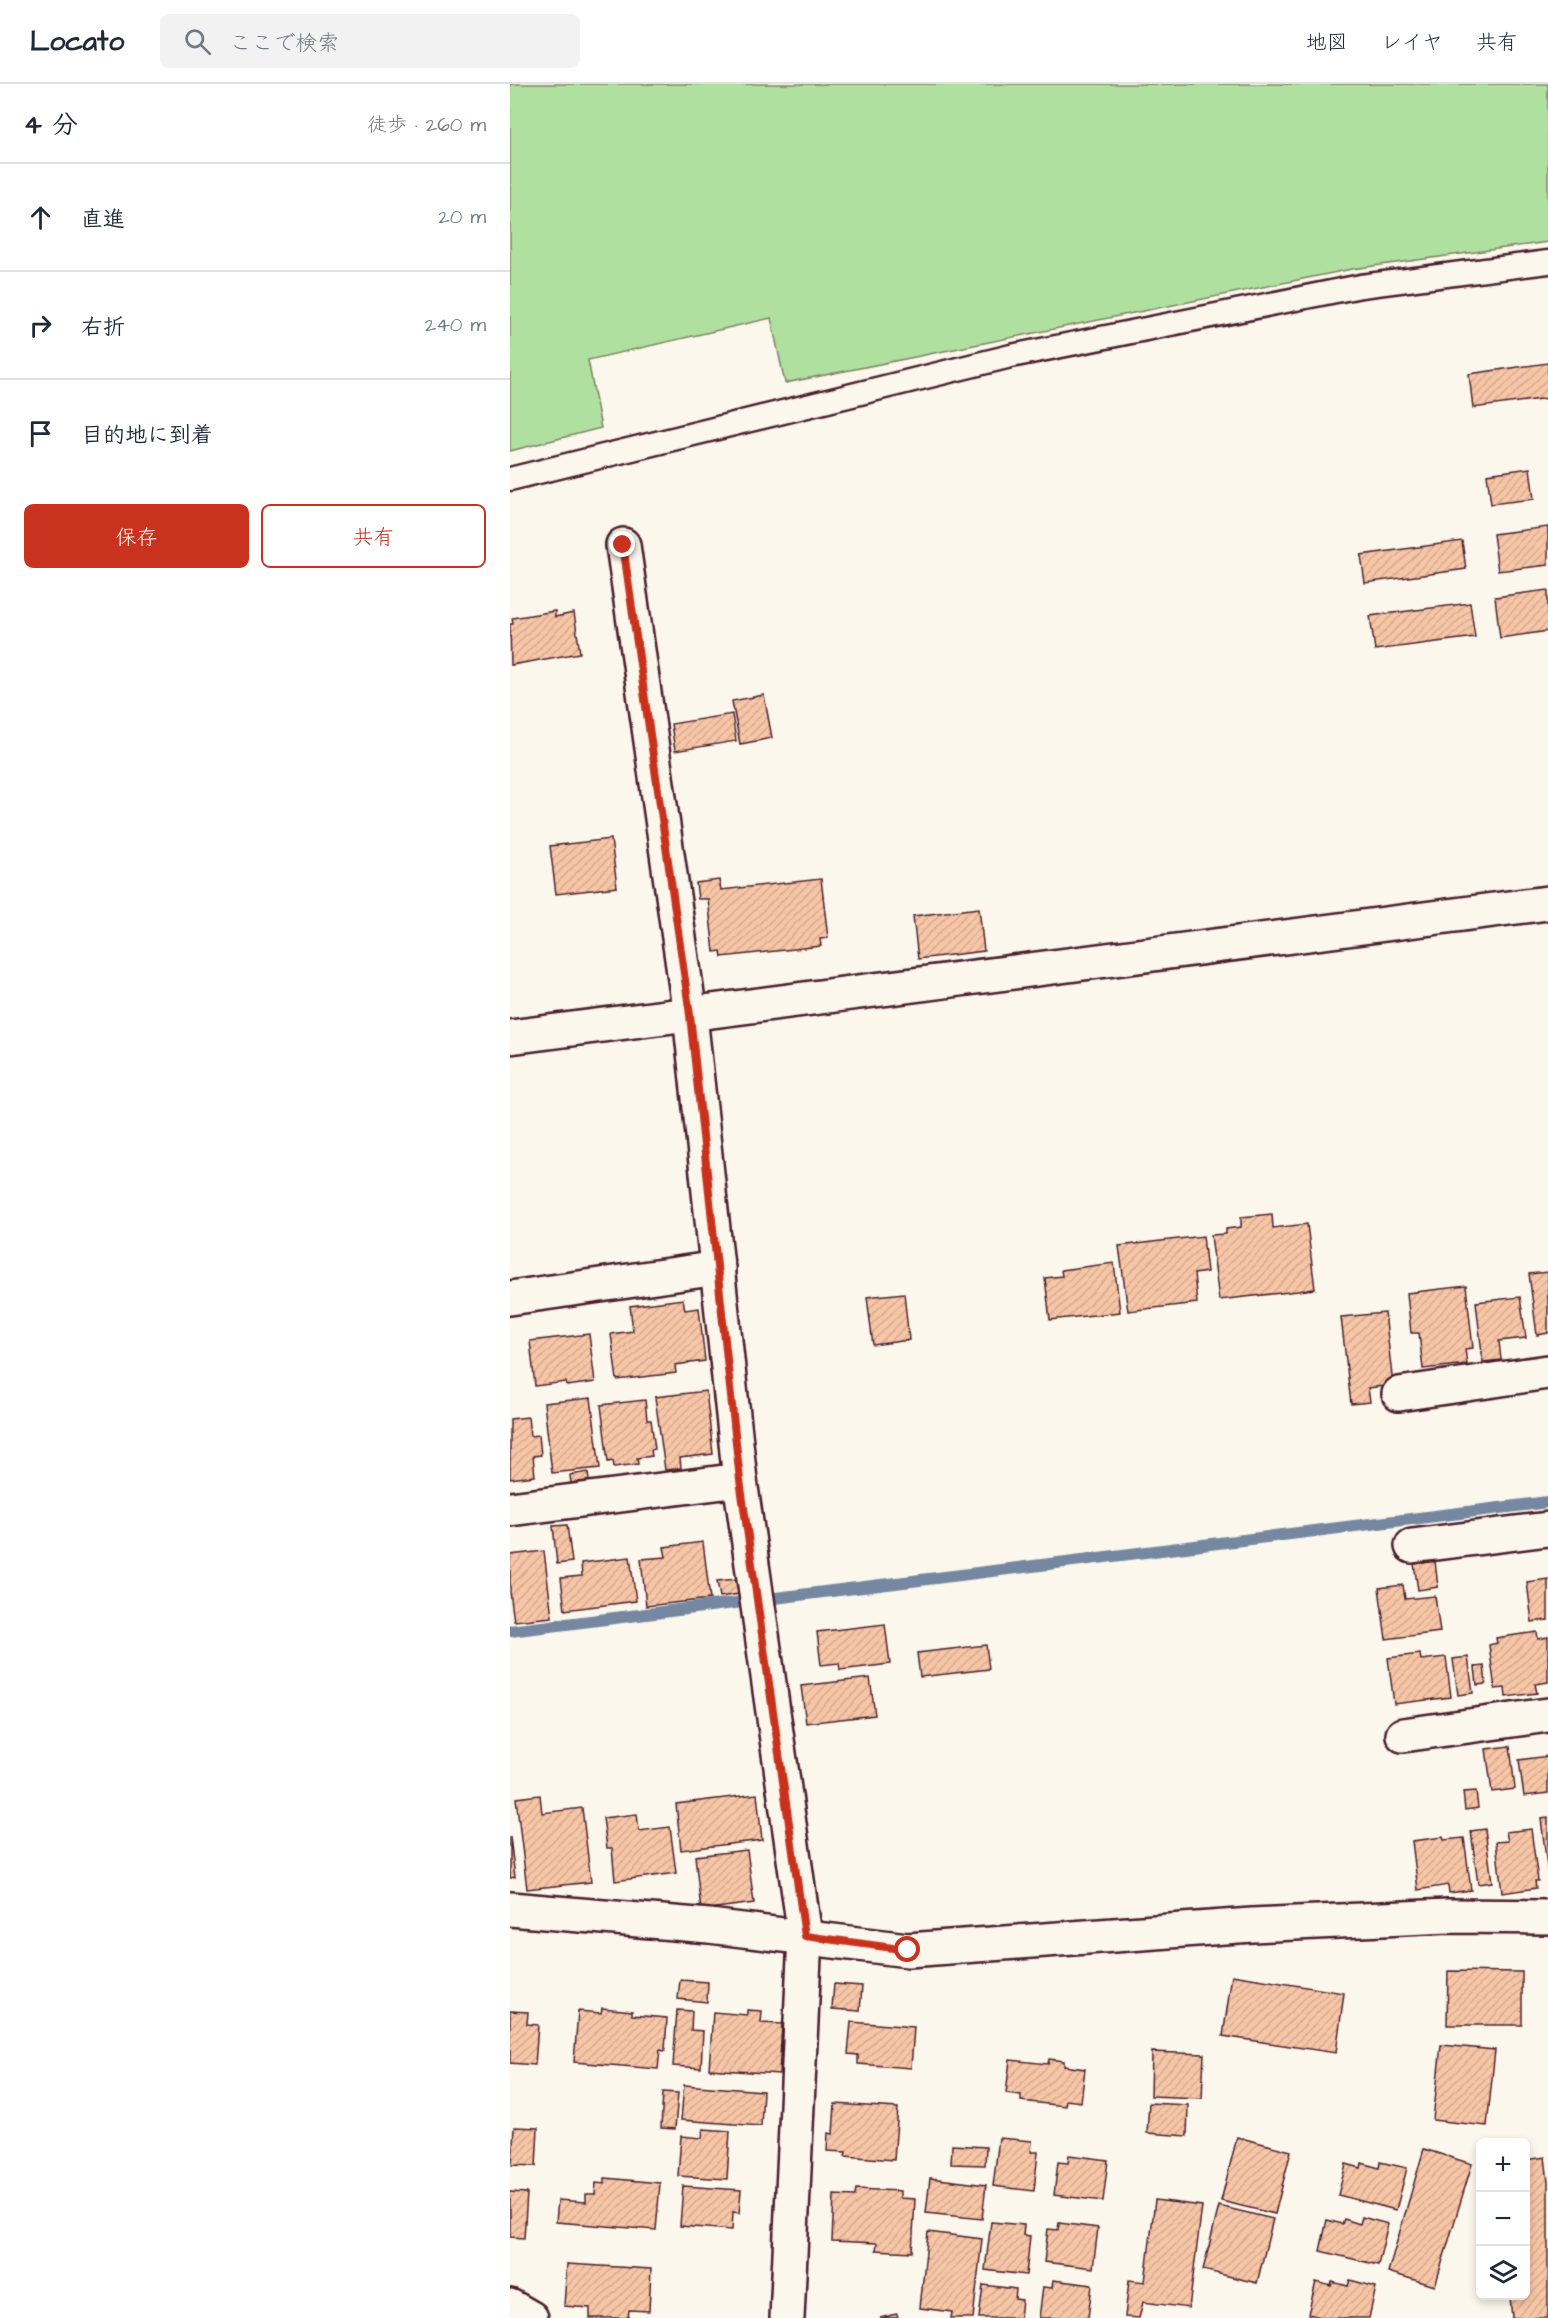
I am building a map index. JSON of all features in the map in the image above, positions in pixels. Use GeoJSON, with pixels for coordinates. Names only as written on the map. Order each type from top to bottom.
{"type":"FeatureCollection","features":[{"type":"Feature","properties":{"kind":"street"},"geometry":{"type":"LineString","coordinates":[[623,545],[690,1015],[740,1480],[805,1936],[787,2318]]}},
{"type":"Feature","properties":{"kind":"street"},"geometry":{"type":"LineString","coordinates":[[510,1037],[1548,903]]}},
{"type":"Feature","properties":{"kind":"street"},"geometry":{"type":"LineString","coordinates":[[510,1298],[718,1268]]}},
{"type":"Feature","properties":{"kind":"street"},"geometry":{"type":"LineString","coordinates":[[1399,1394],[1548,1372]]}},
{"type":"Feature","properties":{"kind":"street"},"geometry":{"type":"LineString","coordinates":[[510,1509],[740,1480]]}},
{"type":"Feature","properties":{"kind":"street"},"geometry":{"type":"LineString","coordinates":[[1412,1546],[1548,1529]]}},
{"type":"Feature","properties":{"kind":"street"},"geometry":{"type":"LineString","coordinates":[[1403,1735],[1548,1715]]}},
{"type":"Feature","properties":{"kind":"street"},"geometry":{"type":"LineString","coordinates":[[510,1909],[805,1936],[908,1950],[1263,1925],[1448,1916],[1548,1917]]}},
{"type":"Feature","properties":{"kind":"street"},"geometry":{"type":"LineString","coordinates":[[510,2306],[531,2318]]}},
{"type":"Feature","properties":{"kind":"lane"},"geometry":{"type":"LineString","coordinates":[[510,479],[1011,356],[1361,286],[1548,262]]}},
{"type":"Feature","properties":{"kind":"green space"},"geometry":{"type":"Polygon","coordinates":[[[510,84],[1548,84],[1548,242],[1352,269],[785,383],[771,318],[588,360],[601,428],[510,451],[510,84]]]}},
{"type":"Feature","properties":{"kind":"building"},"geometry":{"type":"Polygon","coordinates":[[[1548,363],[1548,398],[1473,408],[1469,374],[1548,363]]]}},
{"type":"Feature","properties":{"kind":"building"},"geometry":{"type":"Polygon","coordinates":[[[1530,468],[1534,499],[1491,504],[1487,474],[1530,468]]]}},
{"type":"Feature","properties":{"kind":"building"},"geometry":{"type":"Polygon","coordinates":[[[1548,527],[1548,565],[1498,571],[1493,534],[1548,527]]]}},
{"type":"Feature","properties":{"kind":"building"},"geometry":{"type":"Polygon","coordinates":[[[1462,541],[1466,569],[1365,583],[1361,555],[1462,541]]]}},
{"type":"Feature","properties":{"kind":"building"},"geometry":{"type":"Polygon","coordinates":[[[1548,590],[1548,631],[1500,638],[1495,597],[1548,590]]]}},
{"type":"Feature","properties":{"kind":"building"},"geometry":{"type":"Polygon","coordinates":[[[1470,603],[1475,637],[1375,650],[1370,616],[1470,603]]]}},
{"type":"Feature","properties":{"kind":"building"},"geometry":{"type":"Polygon","coordinates":[[[555,611],[555,617],[574,613],[580,653],[511,665],[510,624],[513,624],[512,618],[555,611]]]}},
{"type":"Feature","properties":{"kind":"building"},"geometry":{"type":"Polygon","coordinates":[[[764,695],[772,738],[740,744],[732,701],[764,695]]]}},
{"type":"Feature","properties":{"kind":"building"},"geometry":{"type":"Polygon","coordinates":[[[732,714],[736,741],[675,751],[671,724],[732,714]]]}},
{"type":"Feature","properties":{"kind":"building"},"geometry":{"type":"Polygon","coordinates":[[[611,839],[617,887],[556,894],[550,846],[611,839]]]}},
{"type":"Feature","properties":{"kind":"building"},"geometry":{"type":"Polygon","coordinates":[[[821,879],[828,938],[820,939],[821,946],[722,957],[721,951],[714,952],[708,899],[698,899],[696,883],[719,880],[721,890],[821,879]]]}},
{"type":"Feature","properties":{"kind":"building"},"geometry":{"type":"Polygon","coordinates":[[[979,908],[984,951],[918,959],[913,916],[979,908]]]}},
{"type":"Feature","properties":{"kind":"building"},"geometry":{"type":"Polygon","coordinates":[[[1272,1214],[1273,1228],[1307,1224],[1315,1289],[1219,1300],[1211,1235],[1226,1234],[1226,1229],[1241,1227],[1241,1217],[1272,1214]]]}},
{"type":"Feature","properties":{"kind":"building"},"geometry":{"type":"Polygon","coordinates":[[[1203,1236],[1207,1272],[1194,1274],[1197,1303],[1128,1311],[1119,1246],[1203,1236]]]}},
{"type":"Feature","properties":{"kind":"building"},"geometry":{"type":"Polygon","coordinates":[[[1114,1263],[1120,1312],[1050,1320],[1045,1278],[1062,1276],[1061,1270],[1114,1263]]]}},
{"type":"Feature","properties":{"kind":"building"},"geometry":{"type":"Polygon","coordinates":[[[1548,1272],[1548,1333],[1537,1335],[1529,1274],[1548,1272]]]}},
{"type":"Feature","properties":{"kind":"building"},"geometry":{"type":"Polygon","coordinates":[[[1466,1286],[1473,1348],[1465,1349],[1467,1364],[1423,1369],[1419,1333],[1411,1333],[1407,1293],[1466,1286]]]}},
{"type":"Feature","properties":{"kind":"building"},"geometry":{"type":"Polygon","coordinates":[[[904,1293],[909,1340],[873,1345],[867,1297],[904,1293]]]}},
{"type":"Feature","properties":{"kind":"building"},"geometry":{"type":"Polygon","coordinates":[[[1520,1297],[1526,1338],[1499,1341],[1501,1360],[1483,1362],[1476,1302],[1520,1297]]]}},
{"type":"Feature","properties":{"kind":"building"},"geometry":{"type":"Polygon","coordinates":[[[683,1299],[685,1310],[699,1308],[705,1361],[675,1365],[676,1373],[617,1380],[611,1334],[633,1331],[630,1306],[683,1299]]]}},
{"type":"Feature","properties":{"kind":"building"},"geometry":{"type":"Polygon","coordinates":[[[1385,1313],[1393,1385],[1368,1388],[1370,1402],[1351,1404],[1341,1317],[1385,1313]]]}},
{"type":"Feature","properties":{"kind":"building"},"geometry":{"type":"Polygon","coordinates":[[[589,1334],[595,1382],[567,1386],[566,1382],[535,1386],[530,1341],[589,1334]]]}},
{"type":"Feature","properties":{"kind":"building"},"geometry":{"type":"Polygon","coordinates":[[[706,1391],[713,1454],[680,1458],[681,1468],[665,1470],[655,1397],[706,1391]]]}},
{"type":"Feature","properties":{"kind":"building"},"geometry":{"type":"Polygon","coordinates":[[[591,1398],[600,1468],[552,1473],[544,1403],[591,1398]]]}},
{"type":"Feature","properties":{"kind":"building"},"geometry":{"type":"Polygon","coordinates":[[[645,1400],[647,1420],[651,1420],[655,1449],[651,1450],[652,1456],[637,1458],[638,1464],[614,1467],[613,1461],[608,1462],[601,1405],[645,1400]]]}},
{"type":"Feature","properties":{"kind":"building"},"geometry":{"type":"Polygon","coordinates":[[[528,1417],[530,1436],[539,1435],[541,1455],[533,1456],[535,1476],[510,1479],[510,1419],[528,1417]]]}},
{"type":"Feature","properties":{"kind":"building"},"geometry":{"type":"Polygon","coordinates":[[[588,1472],[589,1481],[571,1483],[570,1475],[588,1472]]]}},
{"type":"Feature","properties":{"kind":"building"},"geometry":{"type":"Polygon","coordinates":[[[567,1525],[572,1562],[557,1564],[553,1526],[567,1525]]]}},
{"type":"Feature","properties":{"kind":"building"},"geometry":{"type":"Polygon","coordinates":[[[703,1542],[710,1599],[646,1606],[641,1559],[666,1557],[664,1547],[703,1542]]]}},
{"type":"Feature","properties":{"kind":"building"},"geometry":{"type":"Polygon","coordinates":[[[544,1551],[552,1617],[514,1621],[510,1592],[510,1555],[544,1551]]]}},
{"type":"Feature","properties":{"kind":"building"},"geometry":{"type":"Polygon","coordinates":[[[630,1557],[636,1601],[565,1610],[561,1578],[582,1576],[581,1563],[630,1557]]]}},
{"type":"Feature","properties":{"kind":"building"},"geometry":{"type":"Polygon","coordinates":[[[1435,1561],[1438,1587],[1418,1590],[1414,1564],[1435,1561]]]}},
{"type":"Feature","properties":{"kind":"building"},"geometry":{"type":"Polygon","coordinates":[[[737,1579],[739,1594],[720,1597],[717,1581],[737,1579]]]}},
{"type":"Feature","properties":{"kind":"building"},"geometry":{"type":"Polygon","coordinates":[[[1548,1579],[1548,1620],[1532,1622],[1527,1582],[1548,1579]]]}},
{"type":"Feature","properties":{"kind":"building"},"geometry":{"type":"Polygon","coordinates":[[[1403,1585],[1405,1599],[1435,1596],[1440,1632],[1386,1639],[1379,1588],[1403,1585]]]}},
{"type":"Feature","properties":{"kind":"building"},"geometry":{"type":"Polygon","coordinates":[[[885,1624],[890,1664],[840,1670],[839,1663],[821,1665],[817,1632],[885,1624]]]}},
{"type":"Feature","properties":{"kind":"building"},"geometry":{"type":"Polygon","coordinates":[[[1537,1632],[1538,1639],[1548,1637],[1548,1682],[1535,1684],[1537,1693],[1506,1697],[1505,1688],[1495,1689],[1489,1645],[1497,1643],[1496,1638],[1537,1632]]]}},
{"type":"Feature","properties":{"kind":"building"},"geometry":{"type":"Polygon","coordinates":[[[986,1645],[989,1669],[920,1677],[917,1653],[986,1645]]]}},
{"type":"Feature","properties":{"kind":"building"},"geometry":{"type":"Polygon","coordinates":[[[1420,1654],[1421,1660],[1446,1657],[1451,1697],[1394,1704],[1388,1658],[1420,1654]]]}},
{"type":"Feature","properties":{"kind":"building"},"geometry":{"type":"Polygon","coordinates":[[[1468,1657],[1473,1693],[1458,1695],[1453,1659],[1468,1657]]]}},
{"type":"Feature","properties":{"kind":"building"},"geometry":{"type":"Polygon","coordinates":[[[1484,1666],[1486,1684],[1477,1685],[1475,1667],[1484,1666]]]}},
{"type":"Feature","properties":{"kind":"building"},"geometry":{"type":"Polygon","coordinates":[[[870,1678],[875,1715],[806,1723],[801,1686],[870,1678]]]}},
{"type":"Feature","properties":{"kind":"building"},"geometry":{"type":"Polygon","coordinates":[[[1510,1746],[1515,1789],[1492,1792],[1486,1749],[1510,1746]]]}},
{"type":"Feature","properties":{"kind":"building"},"geometry":{"type":"Polygon","coordinates":[[[1548,1756],[1548,1793],[1524,1796],[1519,1760],[1548,1756]]]}},
{"type":"Feature","properties":{"kind":"building"},"geometry":{"type":"Polygon","coordinates":[[[1476,1791],[1478,1808],[1465,1810],[1463,1792],[1476,1791]]]}},
{"type":"Feature","properties":{"kind":"building"},"geometry":{"type":"Polygon","coordinates":[[[757,1794],[762,1840],[681,1850],[676,1804],[757,1794]]]}},
{"type":"Feature","properties":{"kind":"building"},"geometry":{"type":"Polygon","coordinates":[[[540,1795],[542,1813],[582,1808],[591,1882],[527,1889],[516,1798],[540,1795]]]}},
{"type":"Feature","properties":{"kind":"building"},"geometry":{"type":"Polygon","coordinates":[[[637,1814],[639,1831],[670,1827],[676,1873],[615,1881],[612,1848],[607,1848],[603,1818],[637,1814]]]}},
{"type":"Feature","properties":{"kind":"building"},"geometry":{"type":"Polygon","coordinates":[[[1548,1818],[1548,1874],[1541,1819],[1548,1818]]]}},
{"type":"Feature","properties":{"kind":"building"},"geometry":{"type":"Polygon","coordinates":[[[1485,1829],[1492,1882],[1478,1884],[1471,1831],[1485,1829]]]}},
{"type":"Feature","properties":{"kind":"building"},"geometry":{"type":"Polygon","coordinates":[[[1531,1829],[1538,1881],[1535,1881],[1536,1888],[1502,1893],[1496,1842],[1508,1841],[1506,1832],[1531,1829]]]}},
{"type":"Feature","properties":{"kind":"building"},"geometry":{"type":"Polygon","coordinates":[[[510,1837],[515,1877],[510,1878],[510,1837]]]}},
{"type":"Feature","properties":{"kind":"building"},"geometry":{"type":"Polygon","coordinates":[[[1443,1837],[1444,1840],[1464,1838],[1471,1890],[1449,1893],[1448,1885],[1418,1890],[1412,1841],[1443,1837]]]}},
{"type":"Feature","properties":{"kind":"building"},"geometry":{"type":"Polygon","coordinates":[[[747,1850],[754,1903],[701,1910],[695,1856],[747,1850]]]}},
{"type":"Feature","properties":{"kind":"building"},"geometry":{"type":"Polygon","coordinates":[[[1448,1971],[1522,1972],[1522,2025],[1447,2025],[1448,1971]]]}},
{"type":"Feature","properties":{"kind":"building"},"geometry":{"type":"Polygon","coordinates":[[[1232,1975],[1344,1993],[1336,2053],[1223,2036],[1232,1975]]]}},
{"type":"Feature","properties":{"kind":"building"},"geometry":{"type":"Polygon","coordinates":[[[680,1980],[708,1982],[707,2002],[678,1999],[680,1980]]]}},
{"type":"Feature","properties":{"kind":"building"},"geometry":{"type":"Polygon","coordinates":[[[834,1984],[862,1986],[860,2011],[832,2009],[834,1984]]]}},
{"type":"Feature","properties":{"kind":"building"},"geometry":{"type":"Polygon","coordinates":[[[602,2008],[632,2011],[632,2015],[667,2018],[665,2051],[660,2050],[658,2069],[574,2062],[578,2011],[601,2013],[602,2008]]]}},
{"type":"Feature","properties":{"kind":"building"},"geometry":{"type":"Polygon","coordinates":[[[677,2010],[692,2011],[691,2030],[703,2031],[701,2068],[673,2066],[677,2010]]]}},
{"type":"Feature","properties":{"kind":"building"},"geometry":{"type":"Polygon","coordinates":[[[747,2010],[762,2011],[761,2023],[782,2024],[779,2074],[709,2069],[713,2012],[747,2015],[747,2010]]]}},
{"type":"Feature","properties":{"kind":"building"},"geometry":{"type":"Polygon","coordinates":[[[510,2011],[528,2012],[527,2024],[538,2025],[535,2065],[510,2063],[510,2011]]]}},
{"type":"Feature","properties":{"kind":"building"},"geometry":{"type":"Polygon","coordinates":[[[851,2022],[914,2027],[911,2068],[858,2064],[858,2055],[848,2054],[851,2022]]]}},
{"type":"Feature","properties":{"kind":"building"},"geometry":{"type":"Polygon","coordinates":[[[1441,2045],[1495,2050],[1487,2126],[1433,2120],[1441,2045]]]}},
{"type":"Feature","properties":{"kind":"building"},"geometry":{"type":"Polygon","coordinates":[[[1152,2052],[1204,2054],[1202,2098],[1151,2096],[1152,2052]]]}},
{"type":"Feature","properties":{"kind":"building"},"geometry":{"type":"Polygon","coordinates":[[[1049,2059],[1064,2061],[1064,2066],[1085,2069],[1081,2102],[1066,2100],[1065,2106],[1021,2101],[1021,2095],[1006,2093],[1010,2060],[1048,2064],[1049,2059]]]}},
{"type":"Feature","properties":{"kind":"building"},"geometry":{"type":"Polygon","coordinates":[[[684,2085],[763,2091],[761,2126],[681,2120],[684,2085]]]}},
{"type":"Feature","properties":{"kind":"building"},"geometry":{"type":"Polygon","coordinates":[[[663,2092],[678,2093],[675,2129],[661,2128],[663,2092]]]}},
{"type":"Feature","properties":{"kind":"building"},"geometry":{"type":"Polygon","coordinates":[[[1149,2103],[1188,2105],[1187,2136],[1147,2133],[1149,2103]]]}},
{"type":"Feature","properties":{"kind":"building"},"geometry":{"type":"Polygon","coordinates":[[[835,2104],[898,2108],[894,2160],[845,2156],[846,2152],[827,2151],[828,2133],[833,2134],[835,2104]]]}},
{"type":"Feature","properties":{"kind":"building"},"geometry":{"type":"Polygon","coordinates":[[[514,2127],[538,2128],[536,2166],[512,2165],[514,2127]]]}},
{"type":"Feature","properties":{"kind":"building"},"geometry":{"type":"Polygon","coordinates":[[[703,2129],[730,2131],[727,2179],[678,2176],[681,2136],[702,2138],[703,2129]]]}},
{"type":"Feature","properties":{"kind":"building"},"geometry":{"type":"Polygon","coordinates":[[[1237,2137],[1291,2151],[1275,2214],[1221,2201],[1237,2137]]]}},
{"type":"Feature","properties":{"kind":"building"},"geometry":{"type":"Polygon","coordinates":[[[999,2138],[1032,2141],[1031,2152],[1038,2152],[1034,2191],[993,2186],[999,2138]]]}},
{"type":"Feature","properties":{"kind":"building"},"geometry":{"type":"Polygon","coordinates":[[[952,2145],[986,2147],[985,2165],[951,2164],[952,2145]]]}},
{"type":"Feature","properties":{"kind":"building"},"geometry":{"type":"Polygon","coordinates":[[[1424,2149],[1472,2164],[1435,2286],[1388,2272],[1424,2149]]]}},
{"type":"Feature","properties":{"kind":"building"},"geometry":{"type":"Polygon","coordinates":[[[1069,2155],[1108,2160],[1103,2201],[1054,2195],[1058,2162],[1068,2163],[1069,2155]]]}},
{"type":"Feature","properties":{"kind":"building"},"geometry":{"type":"Polygon","coordinates":[[[1545,2157],[1548,2182],[1548,2318],[1512,2318],[1510,2300],[1530,2300],[1530,2159],[1545,2157]]]}},
{"type":"Feature","properties":{"kind":"building"},"geometry":{"type":"Polygon","coordinates":[[[1380,2162],[1407,2168],[1396,2210],[1338,2195],[1346,2164],[1361,2168],[1362,2163],[1379,2168],[1380,2162]]]}},
{"type":"Feature","properties":{"kind":"building"},"geometry":{"type":"Polygon","coordinates":[[[605,2178],[660,2183],[656,2230],[556,2222],[558,2200],[586,2202],[586,2194],[595,2194],[596,2183],[605,2184],[605,2178]]]}},
{"type":"Feature","properties":{"kind":"building"},"geometry":{"type":"Polygon","coordinates":[[[930,2178],[986,2185],[982,2219],[926,2213],[930,2178]]]}},
{"type":"Feature","properties":{"kind":"building"},"geometry":{"type":"Polygon","coordinates":[[[683,2186],[741,2190],[739,2213],[733,2212],[732,2230],[680,2226],[683,2186]]]}},
{"type":"Feature","properties":{"kind":"building"},"geometry":{"type":"Polygon","coordinates":[[[856,2189],[900,2191],[900,2198],[915,2199],[912,2252],[876,2250],[877,2243],[832,2241],[834,2195],[855,2196],[856,2189]]]}},
{"type":"Feature","properties":{"kind":"building"},"geometry":{"type":"Polygon","coordinates":[[[510,2192],[527,2193],[524,2238],[510,2237],[510,2192]]]}},
{"type":"Feature","properties":{"kind":"building"},"geometry":{"type":"Polygon","coordinates":[[[1155,2200],[1202,2206],[1189,2308],[1143,2302],[1139,2318],[1125,2317],[1129,2280],[1145,2282],[1155,2200]]]}},
{"type":"Feature","properties":{"kind":"building"},"geometry":{"type":"Polygon","coordinates":[[[1219,2206],[1273,2219],[1257,2283],[1203,2270],[1219,2206]]]}},
{"type":"Feature","properties":{"kind":"building"},"geometry":{"type":"Polygon","coordinates":[[[1362,2217],[1388,2224],[1378,2265],[1320,2251],[1327,2220],[1342,2224],[1344,2219],[1360,2224],[1362,2217]]]}},
{"type":"Feature","properties":{"kind":"building"},"geometry":{"type":"Polygon","coordinates":[[[991,2222],[1024,2225],[1023,2235],[1030,2236],[1026,2275],[985,2270],[991,2222]]]}},
{"type":"Feature","properties":{"kind":"building"},"geometry":{"type":"Polygon","coordinates":[[[1059,2223],[1098,2228],[1093,2268],[1044,2262],[1048,2229],[1058,2230],[1059,2223]]]}},
{"type":"Feature","properties":{"kind":"building"},"geometry":{"type":"Polygon","coordinates":[[[928,2232],[982,2239],[973,2318],[951,2318],[952,2312],[920,2308],[928,2232]]]}},
{"type":"Feature","properties":{"kind":"building"},"geometry":{"type":"Polygon","coordinates":[[[567,2264],[651,2269],[649,2311],[629,2310],[628,2318],[590,2318],[590,2308],[564,2306],[567,2264]]]}},
{"type":"Feature","properties":{"kind":"building"},"geometry":{"type":"Polygon","coordinates":[[[1053,2280],[1092,2285],[1088,2318],[1039,2318],[1043,2287],[1052,2288],[1053,2280]]]}},
{"type":"Feature","properties":{"kind":"building"},"geometry":{"type":"Polygon","coordinates":[[[1350,2280],[1376,2287],[1369,2318],[1325,2318],[1308,2314],[1316,2282],[1331,2286],[1332,2282],[1348,2286],[1350,2280]]]}},
{"type":"Feature","properties":{"kind":"building"},"geometry":{"type":"Polygon","coordinates":[[[983,2285],[1016,2289],[1015,2299],[1022,2300],[1020,2318],[979,2318],[983,2285]]]}},
{"type":"Feature","properties":{"kind":"building"},"geometry":{"type":"Polygon","coordinates":[[[897,2314],[898,2318],[880,2318],[897,2314]]]}},
{"type":"Feature","properties":{"kind":"waterway"},"geometry":{"type":"LineString","coordinates":[[510,1631],[1548,1502]]}},
{"type":"Feature","properties":{"kind":"route"},"geometry":{"type":"LineString","coordinates":[[623,545],[690,1015],[740,1480],[805,1936],[908,1950]]}}]}
